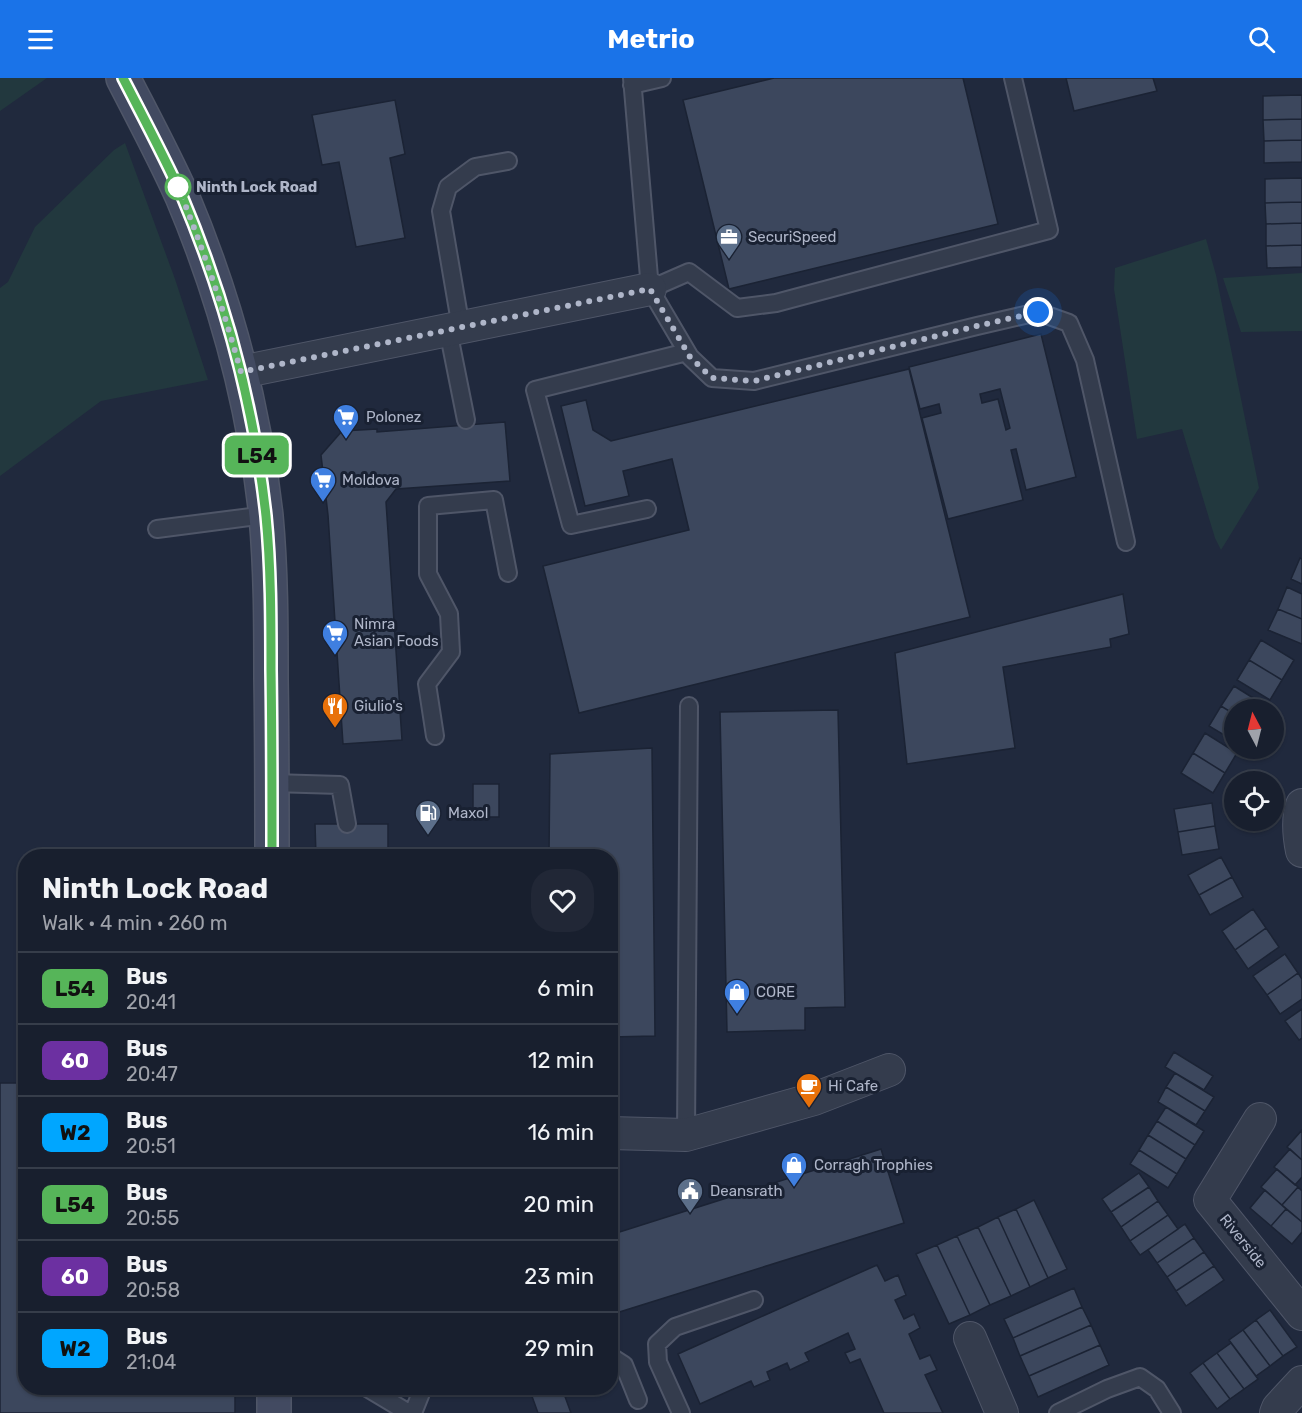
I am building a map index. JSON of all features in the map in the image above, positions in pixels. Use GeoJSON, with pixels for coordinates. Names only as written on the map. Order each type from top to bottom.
{"type":"FeatureCollection","features":[{"type":"Feature","properties":{"kind":"street"},"geometry":{"type":"LineString","coordinates":[[123,78],[181,194],[202,245],[224,310],[241,372],[253,429],[266,515],[270,568],[272,849]]}},
{"type":"Feature","properties":{"kind":"street"},"geometry":{"type":"LineString","coordinates":[[241,372],[650,289]]}},
{"type":"Feature","properties":{"kind":"street"},"geometry":{"type":"LineString","coordinates":[[1302,805],[1299,834],[1302,851]]}},
{"type":"Feature","properties":{"kind":"street"},"geometry":{"type":"LineString","coordinates":[[618,1133],[686,1135],[814,1099],[889,1070]]}},
{"type":"Feature","properties":{"kind":"street","name":"Riverside"},"geometry":{"type":"LineString","coordinates":[[1260,1119],[1210,1200],[1298,1301]]}},
{"type":"Feature","properties":{"kind":"street"},"geometry":{"type":"LineString","coordinates":[[970,1338],[1002,1413]]}},
{"type":"Feature","properties":{"kind":"street"},"geometry":{"type":"LineString","coordinates":[[1276,1413],[1302,1382]]}},
{"type":"Feature","properties":{"kind":"street"},"geometry":{"type":"LineString","coordinates":[[274,1395],[274,1413]]}},
{"type":"Feature","properties":{"kind":"lane"},"geometry":{"type":"LineString","coordinates":[[662,78],[632,81],[650,289],[690,357],[712,378],[754,381],[1038,312],[1070,323],[1085,360],[1126,542]]}},
{"type":"Feature","properties":{"kind":"lane"},"geometry":{"type":"LineString","coordinates":[[650,289],[689,272],[737,308],[776,303],[1049,230],[1013,78]]}},
{"type":"Feature","properties":{"kind":"lane"},"geometry":{"type":"LineString","coordinates":[[466,420],[441,211],[448,187],[475,167],[508,161]]}},
{"type":"Feature","properties":{"kind":"lane"},"geometry":{"type":"LineString","coordinates":[[647,509],[571,525],[535,390],[687,352]]}},
{"type":"Feature","properties":{"kind":"lane"},"geometry":{"type":"LineString","coordinates":[[435,736],[427,684],[451,652],[449,614],[428,574],[428,506],[480,494],[494,500],[508,573]]}},
{"type":"Feature","properties":{"kind":"lane"},"geometry":{"type":"LineString","coordinates":[[157,529],[266,515]]}},
{"type":"Feature","properties":{"kind":"lane"},"geometry":{"type":"LineString","coordinates":[[686,1135],[689,706]]}},
{"type":"Feature","properties":{"kind":"lane"},"geometry":{"type":"LineString","coordinates":[[272,783],[340,785],[347,824]]}},
{"type":"Feature","properties":{"kind":"lane"},"geometry":{"type":"LineString","coordinates":[[681,1413],[658,1362],[657,1344],[675,1327],[754,1300]]}},
{"type":"Feature","properties":{"kind":"lane"},"geometry":{"type":"LineString","coordinates":[[618,1361],[624,1365],[638,1400]]}},
{"type":"Feature","properties":{"kind":"lane"},"geometry":{"type":"LineString","coordinates":[[1058,1413],[1107,1389],[1140,1377],[1157,1389],[1172,1413]]}},
{"type":"Feature","properties":{"kind":"lane"},"geometry":{"type":"LineString","coordinates":[[379,1395],[411,1413],[420,1395]]}},
{"type":"Feature","properties":{"kind":"green space"},"geometry":{"type":"Polygon","coordinates":[[[0,78],[47,78],[0,111],[0,78]]]}},
{"type":"Feature","properties":{"kind":"green space"},"geometry":{"type":"Polygon","coordinates":[[[125,143],[175,279],[208,380],[101,401],[0,476],[0,288],[8,282],[35,227],[114,150],[125,143]]]}},
{"type":"Feature","properties":{"kind":"green space"},"geometry":{"type":"Polygon","coordinates":[[[1206,239],[1216,275],[1259,488],[1221,550],[1215,538],[1182,429],[1137,439],[1114,289],[1115,268],[1206,239]]]}},
{"type":"Feature","properties":{"kind":"green space"},"geometry":{"type":"Polygon","coordinates":[[[1302,273],[1302,331],[1241,332],[1223,278],[1302,273]]]}},
{"type":"Feature","properties":{"kind":"building"},"geometry":{"type":"Polygon","coordinates":[[[774,78],[963,78],[998,224],[729,289],[683,100],[774,78]]]}},
{"type":"Feature","properties":{"kind":"building"},"geometry":{"type":"Polygon","coordinates":[[[1066,78],[1153,78],[1157,91],[1074,111],[1066,78]]]}},
{"type":"Feature","properties":{"kind":"building"},"geometry":{"type":"Polygon","coordinates":[[[1302,95],[1302,119],[1263,120],[1263,96],[1302,95]]]}},
{"type":"Feature","properties":{"kind":"building"},"geometry":{"type":"Polygon","coordinates":[[[395,100],[405,154],[390,158],[405,238],[356,247],[339,162],[322,165],[312,115],[395,100]]]}},
{"type":"Feature","properties":{"kind":"building"},"geometry":{"type":"Polygon","coordinates":[[[1302,119],[1302,140],[1264,141],[1263,120],[1302,119]]]}},
{"type":"Feature","properties":{"kind":"building"},"geometry":{"type":"Polygon","coordinates":[[[1302,140],[1302,162],[1264,163],[1264,141],[1302,140]]]}},
{"type":"Feature","properties":{"kind":"building"},"geometry":{"type":"Polygon","coordinates":[[[1302,178],[1302,202],[1265,203],[1265,179],[1302,178]]]}},
{"type":"Feature","properties":{"kind":"building"},"geometry":{"type":"Polygon","coordinates":[[[1302,202],[1302,223],[1266,224],[1265,203],[1302,202]]]}},
{"type":"Feature","properties":{"kind":"building"},"geometry":{"type":"Polygon","coordinates":[[[1302,223],[1302,245],[1266,246],[1266,224],[1302,223]]]}},
{"type":"Feature","properties":{"kind":"building"},"geometry":{"type":"Polygon","coordinates":[[[1302,245],[1302,267],[1267,268],[1266,246],[1302,245]]]}},
{"type":"Feature","properties":{"kind":"building"},"geometry":{"type":"Polygon","coordinates":[[[1041,334],[1076,477],[1026,490],[1016,449],[1011,450],[1023,500],[948,519],[922,418],[941,413],[939,404],[920,409],[909,367],[1041,334]],[[1000,389],[980,394],[982,403],[998,399],[1006,430],[1010,428],[1000,389]]]}},
{"type":"Feature","properties":{"kind":"building"},"geometry":{"type":"Polygon","coordinates":[[[909,369],[970,617],[579,713],[543,566],[689,530],[672,459],[623,471],[629,496],[585,506],[561,406],[586,400],[593,430],[611,441],[909,369]]]}},
{"type":"Feature","properties":{"kind":"building"},"geometry":{"type":"Polygon","coordinates":[[[505,422],[510,481],[396,489],[386,502],[402,740],[343,744],[328,515],[321,455],[342,431],[377,429],[377,432],[505,422]]]}},
{"type":"Feature","properties":{"kind":"building"},"geometry":{"type":"Polygon","coordinates":[[[1300,558],[1302,559],[1302,584],[1291,579],[1300,558]]]}},
{"type":"Feature","properties":{"kind":"building"},"geometry":{"type":"Polygon","coordinates":[[[1287,587],[1302,594],[1302,619],[1278,609],[1287,587]]]}},
{"type":"Feature","properties":{"kind":"building"},"geometry":{"type":"Polygon","coordinates":[[[1123,594],[1129,634],[1110,639],[1111,647],[1003,667],[1015,748],[907,764],[895,653],[1123,594]]]}},
{"type":"Feature","properties":{"kind":"building"},"geometry":{"type":"Polygon","coordinates":[[[1278,609],[1302,619],[1302,644],[1268,630],[1278,609]]]}},
{"type":"Feature","properties":{"kind":"building"},"geometry":{"type":"Polygon","coordinates":[[[1261,640],[1294,660],[1282,680],[1249,660],[1261,640]]]}},
{"type":"Feature","properties":{"kind":"building"},"geometry":{"type":"Polygon","coordinates":[[[1249,660],[1282,680],[1271,699],[1268,699],[1237,680],[1249,660]]]}},
{"type":"Feature","properties":{"kind":"building"},"geometry":{"type":"Polygon","coordinates":[[[1234,686],[1255,699],[1226,699],[1234,686]]]}},
{"type":"Feature","properties":{"kind":"building"},"geometry":{"type":"Polygon","coordinates":[[[1221,706],[1224,708],[1224,735],[1209,726],[1221,706]]]}},
{"type":"Feature","properties":{"kind":"building"},"geometry":{"type":"Polygon","coordinates":[[[838,710],[845,1007],[805,1008],[805,1030],[727,1032],[720,712],[838,710]]]}},
{"type":"Feature","properties":{"kind":"building"},"geometry":{"type":"Polygon","coordinates":[[[1205,733],[1224,745],[1224,759],[1233,759],[1224,772],[1193,753],[1205,733]]]}},
{"type":"Feature","properties":{"kind":"building"},"geometry":{"type":"Polygon","coordinates":[[[652,748],[655,1036],[618,1037],[618,849],[549,849],[550,754],[652,748]]]}},
{"type":"Feature","properties":{"kind":"building"},"geometry":{"type":"Polygon","coordinates":[[[1193,753],[1224,772],[1224,775],[1213,793],[1181,773],[1193,753]]]}},
{"type":"Feature","properties":{"kind":"building"},"geometry":{"type":"Polygon","coordinates":[[[473,784],[499,784],[499,817],[473,817],[473,784]]]}},
{"type":"Feature","properties":{"kind":"building"},"geometry":{"type":"Polygon","coordinates":[[[1212,803],[1215,826],[1178,832],[1174,809],[1212,803]]]}},
{"type":"Feature","properties":{"kind":"building"},"geometry":{"type":"Polygon","coordinates":[[[315,824],[388,824],[388,849],[316,849],[315,824]]]}},
{"type":"Feature","properties":{"kind":"building"},"geometry":{"type":"Polygon","coordinates":[[[1215,826],[1219,849],[1182,855],[1178,832],[1215,826]]]}},
{"type":"Feature","properties":{"kind":"building"},"geometry":{"type":"Polygon","coordinates":[[[1221,857],[1232,877],[1199,895],[1188,875],[1221,857]]]}},
{"type":"Feature","properties":{"kind":"building"},"geometry":{"type":"Polygon","coordinates":[[[1232,877],[1243,897],[1210,915],[1199,895],[1232,877]]]}},
{"type":"Feature","properties":{"kind":"building"},"geometry":{"type":"Polygon","coordinates":[[[1253,909],[1266,928],[1235,950],[1222,931],[1253,909]]]}},
{"type":"Feature","properties":{"kind":"building"},"geometry":{"type":"Polygon","coordinates":[[[1266,928],[1279,947],[1248,969],[1235,950],[1266,928]]]}},
{"type":"Feature","properties":{"kind":"building"},"geometry":{"type":"Polygon","coordinates":[[[1285,954],[1298,973],[1267,995],[1253,976],[1285,954]]]}},
{"type":"Feature","properties":{"kind":"building"},"geometry":{"type":"Polygon","coordinates":[[[1298,973],[1302,979],[1302,999],[1280,1014],[1267,995],[1298,973]]]}},
{"type":"Feature","properties":{"kind":"building"},"geometry":{"type":"Polygon","coordinates":[[[1302,1009],[1302,1038],[1299,1040],[1285,1021],[1302,1009]]]}},
{"type":"Feature","properties":{"kind":"building"},"geometry":{"type":"Polygon","coordinates":[[[1174,1052],[1213,1076],[1204,1090],[1165,1067],[1174,1052]]]}},
{"type":"Feature","properties":{"kind":"building"},"geometry":{"type":"Polygon","coordinates":[[[1175,1073],[1214,1097],[1205,1111],[1166,1087],[1175,1073]]]}},
{"type":"Feature","properties":{"kind":"building"},"geometry":{"type":"Polygon","coordinates":[[[0,1083],[18,1083],[18,1395],[235,1395],[235,1413],[0,1413],[0,1083]]]}},
{"type":"Feature","properties":{"kind":"building"},"geometry":{"type":"Polygon","coordinates":[[[1166,1087],[1205,1111],[1196,1125],[1158,1102],[1166,1087]]]}},
{"type":"Feature","properties":{"kind":"building"},"geometry":{"type":"Polygon","coordinates":[[[1166,1107],[1204,1131],[1195,1145],[1157,1121],[1166,1107]]]}},
{"type":"Feature","properties":{"kind":"building"},"geometry":{"type":"Polygon","coordinates":[[[1157,1121],[1195,1145],[1186,1159],[1148,1135],[1157,1121]]]}},
{"type":"Feature","properties":{"kind":"building"},"geometry":{"type":"Polygon","coordinates":[[[1302,1130],[1302,1160],[1287,1147],[1302,1130]]]}},
{"type":"Feature","properties":{"kind":"building"},"geometry":{"type":"Polygon","coordinates":[[[1148,1135],[1186,1159],[1177,1174],[1139,1150],[1148,1135]]]}},
{"type":"Feature","properties":{"kind":"building"},"geometry":{"type":"Polygon","coordinates":[[[881,1149],[904,1223],[618,1312],[618,1232],[881,1149]]]}},
{"type":"Feature","properties":{"kind":"building"},"geometry":{"type":"Polygon","coordinates":[[[1290,1149],[1302,1160],[1302,1177],[1295,1185],[1274,1167],[1290,1149]]]}},
{"type":"Feature","properties":{"kind":"building"},"geometry":{"type":"Polygon","coordinates":[[[1139,1150],[1177,1174],[1168,1188],[1130,1164],[1139,1150]]]}},
{"type":"Feature","properties":{"kind":"building"},"geometry":{"type":"Polygon","coordinates":[[[1277,1169],[1298,1187],[1282,1205],[1261,1187],[1277,1169]]]}},
{"type":"Feature","properties":{"kind":"building"},"geometry":{"type":"Polygon","coordinates":[[[1139,1173],[1149,1187],[1111,1212],[1102,1199],[1139,1173]]]}},
{"type":"Feature","properties":{"kind":"building"},"geometry":{"type":"Polygon","coordinates":[[[1149,1187],[1158,1201],[1121,1227],[1111,1212],[1149,1187]]]}},
{"type":"Feature","properties":{"kind":"building"},"geometry":{"type":"Polygon","coordinates":[[[1298,1187],[1302,1191],[1302,1222],[1282,1205],[1298,1187]]]}},
{"type":"Feature","properties":{"kind":"building"},"geometry":{"type":"Polygon","coordinates":[[[1265,1190],[1286,1209],[1271,1226],[1250,1208],[1265,1190]]]}},
{"type":"Feature","properties":{"kind":"building"},"geometry":{"type":"Polygon","coordinates":[[[1034,1200],[1067,1269],[1048,1278],[1016,1209],[1034,1200]]]}},
{"type":"Feature","properties":{"kind":"building"},"geometry":{"type":"Polygon","coordinates":[[[1158,1201],[1168,1215],[1130,1241],[1121,1227],[1158,1201]]]}},
{"type":"Feature","properties":{"kind":"building"},"geometry":{"type":"Polygon","coordinates":[[[1016,1209],[1048,1278],[1030,1287],[998,1217],[1016,1209]]]}},
{"type":"Feature","properties":{"kind":"building"},"geometry":{"type":"Polygon","coordinates":[[[1286,1209],[1302,1222],[1302,1232],[1292,1244],[1271,1226],[1286,1209]]]}},
{"type":"Feature","properties":{"kind":"building"},"geometry":{"type":"Polygon","coordinates":[[[1168,1215],[1178,1229],[1140,1255],[1130,1241],[1168,1215]]]}},
{"type":"Feature","properties":{"kind":"building"},"geometry":{"type":"Polygon","coordinates":[[[998,1217],[1030,1287],[1011,1296],[978,1227],[998,1217]]]}},
{"type":"Feature","properties":{"kind":"building"},"geometry":{"type":"Polygon","coordinates":[[[1185,1224],[1194,1238],[1157,1263],[1148,1250],[1185,1224]]]}},
{"type":"Feature","properties":{"kind":"building"},"geometry":{"type":"Polygon","coordinates":[[[978,1227],[1011,1296],[990,1305],[957,1236],[978,1227]]]}},
{"type":"Feature","properties":{"kind":"building"},"geometry":{"type":"Polygon","coordinates":[[[957,1236],[990,1305],[970,1315],[937,1245],[957,1236]]]}},
{"type":"Feature","properties":{"kind":"building"},"geometry":{"type":"Polygon","coordinates":[[[1194,1238],[1204,1252],[1167,1277],[1157,1263],[1194,1238]]]}},
{"type":"Feature","properties":{"kind":"building"},"geometry":{"type":"Polygon","coordinates":[[[937,1245],[970,1315],[949,1324],[916,1254],[937,1245]]]}},
{"type":"Feature","properties":{"kind":"building"},"geometry":{"type":"Polygon","coordinates":[[[1204,1252],[1214,1266],[1176,1291],[1167,1277],[1204,1252]]]}},
{"type":"Feature","properties":{"kind":"building"},"geometry":{"type":"Polygon","coordinates":[[[877,1265],[885,1281],[898,1275],[906,1295],[895,1300],[904,1319],[914,1314],[920,1328],[909,1334],[920,1359],[930,1355],[937,1370],[925,1375],[943,1413],[884,1413],[860,1359],[850,1363],[845,1353],[855,1349],[848,1333],[805,1353],[809,1361],[790,1370],[787,1363],[767,1372],[770,1380],[754,1387],[751,1381],[700,1404],[678,1354],[877,1265]]]}},
{"type":"Feature","properties":{"kind":"building"},"geometry":{"type":"Polygon","coordinates":[[[1214,1266],[1224,1280],[1186,1306],[1176,1291],[1214,1266]]]}},
{"type":"Feature","properties":{"kind":"building"},"geometry":{"type":"Polygon","coordinates":[[[1074,1288],[1082,1307],[1013,1338],[1004,1319],[1074,1288]]]}},
{"type":"Feature","properties":{"kind":"building"},"geometry":{"type":"Polygon","coordinates":[[[1082,1307],[1091,1325],[1020,1356],[1013,1338],[1082,1307]]]}},
{"type":"Feature","properties":{"kind":"building"},"geometry":{"type":"Polygon","coordinates":[[[1270,1310],[1297,1347],[1283,1356],[1256,1320],[1270,1310]]]}},
{"type":"Feature","properties":{"kind":"building"},"geometry":{"type":"Polygon","coordinates":[[[1256,1320],[1283,1356],[1270,1366],[1243,1330],[1256,1320]]]}},
{"type":"Feature","properties":{"kind":"building"},"geometry":{"type":"Polygon","coordinates":[[[1091,1325],[1100,1345],[1029,1376],[1020,1356],[1091,1325]]]}},
{"type":"Feature","properties":{"kind":"building"},"geometry":{"type":"Polygon","coordinates":[[[1243,1330],[1270,1366],[1256,1376],[1229,1340],[1243,1330]]]}},
{"type":"Feature","properties":{"kind":"building"},"geometry":{"type":"Polygon","coordinates":[[[1231,1343],[1258,1379],[1244,1389],[1217,1353],[1231,1343]]]}},
{"type":"Feature","properties":{"kind":"building"},"geometry":{"type":"Polygon","coordinates":[[[1100,1345],[1109,1365],[1038,1397],[1029,1376],[1100,1345]]]}},
{"type":"Feature","properties":{"kind":"building"},"geometry":{"type":"Polygon","coordinates":[[[1217,1353],[1244,1389],[1230,1399],[1203,1363],[1217,1353]]]}},
{"type":"Feature","properties":{"kind":"building"},"geometry":{"type":"Polygon","coordinates":[[[1203,1363],[1230,1399],[1217,1409],[1190,1373],[1203,1363]]]}},
{"type":"Feature","properties":{"kind":"building"},"geometry":{"type":"Polygon","coordinates":[[[532,1395],[564,1395],[571,1413],[538,1413],[532,1395]]]}},
{"type":"Feature","properties":{"kind":"bus line","name":"L54"},"geometry":{"type":"LineString","coordinates":[[123,78],[155,139],[202,245],[224,310],[241,372],[253,429],[266,515],[270,568],[272,849]]}},
{"type":"Feature","properties":{"kind":"place","name":"Ninth Lock Road"},"geometry":{"type":"Point","coordinates":[178,187]}},
{"type":"Feature","properties":{"kind":"place","name":"SecuriSpeed"},"geometry":{"type":"Point","coordinates":[729,260]}},
{"type":"Feature","properties":{"kind":"place","name":"Polonez"},"geometry":{"type":"Point","coordinates":[346,440]}},
{"type":"Feature","properties":{"kind":"place","name":"Moldova"},"geometry":{"type":"Point","coordinates":[323,503]}},
{"type":"Feature","properties":{"kind":"place","name":"Nimra Asian Foods"},"geometry":{"type":"Point","coordinates":[335,656]}},
{"type":"Feature","properties":{"kind":"place","name":"Giulio's"},"geometry":{"type":"Point","coordinates":[335,729]}},
{"type":"Feature","properties":{"kind":"place","name":"Maxol"},"geometry":{"type":"Point","coordinates":[428,836]}},
{"type":"Feature","properties":{"kind":"place","name":"CORE"},"geometry":{"type":"Point","coordinates":[737,1015]}},
{"type":"Feature","properties":{"kind":"place","name":"Hi Cafe"},"geometry":{"type":"Point","coordinates":[809,1109]}},
{"type":"Feature","properties":{"kind":"place","name":"Corragh Trophies"},"geometry":{"type":"Point","coordinates":[794,1188]}},
{"type":"Feature","properties":{"kind":"place","name":"Deansrath"},"geometry":{"type":"Point","coordinates":[690,1214]}},
{"type":"Feature","properties":{"kind":"route"},"geometry":{"type":"LineString","coordinates":[[178,187],[202,245],[224,310],[241,372],[650,289],[690,357],[712,378],[754,381],[1038,312]]}}]}
